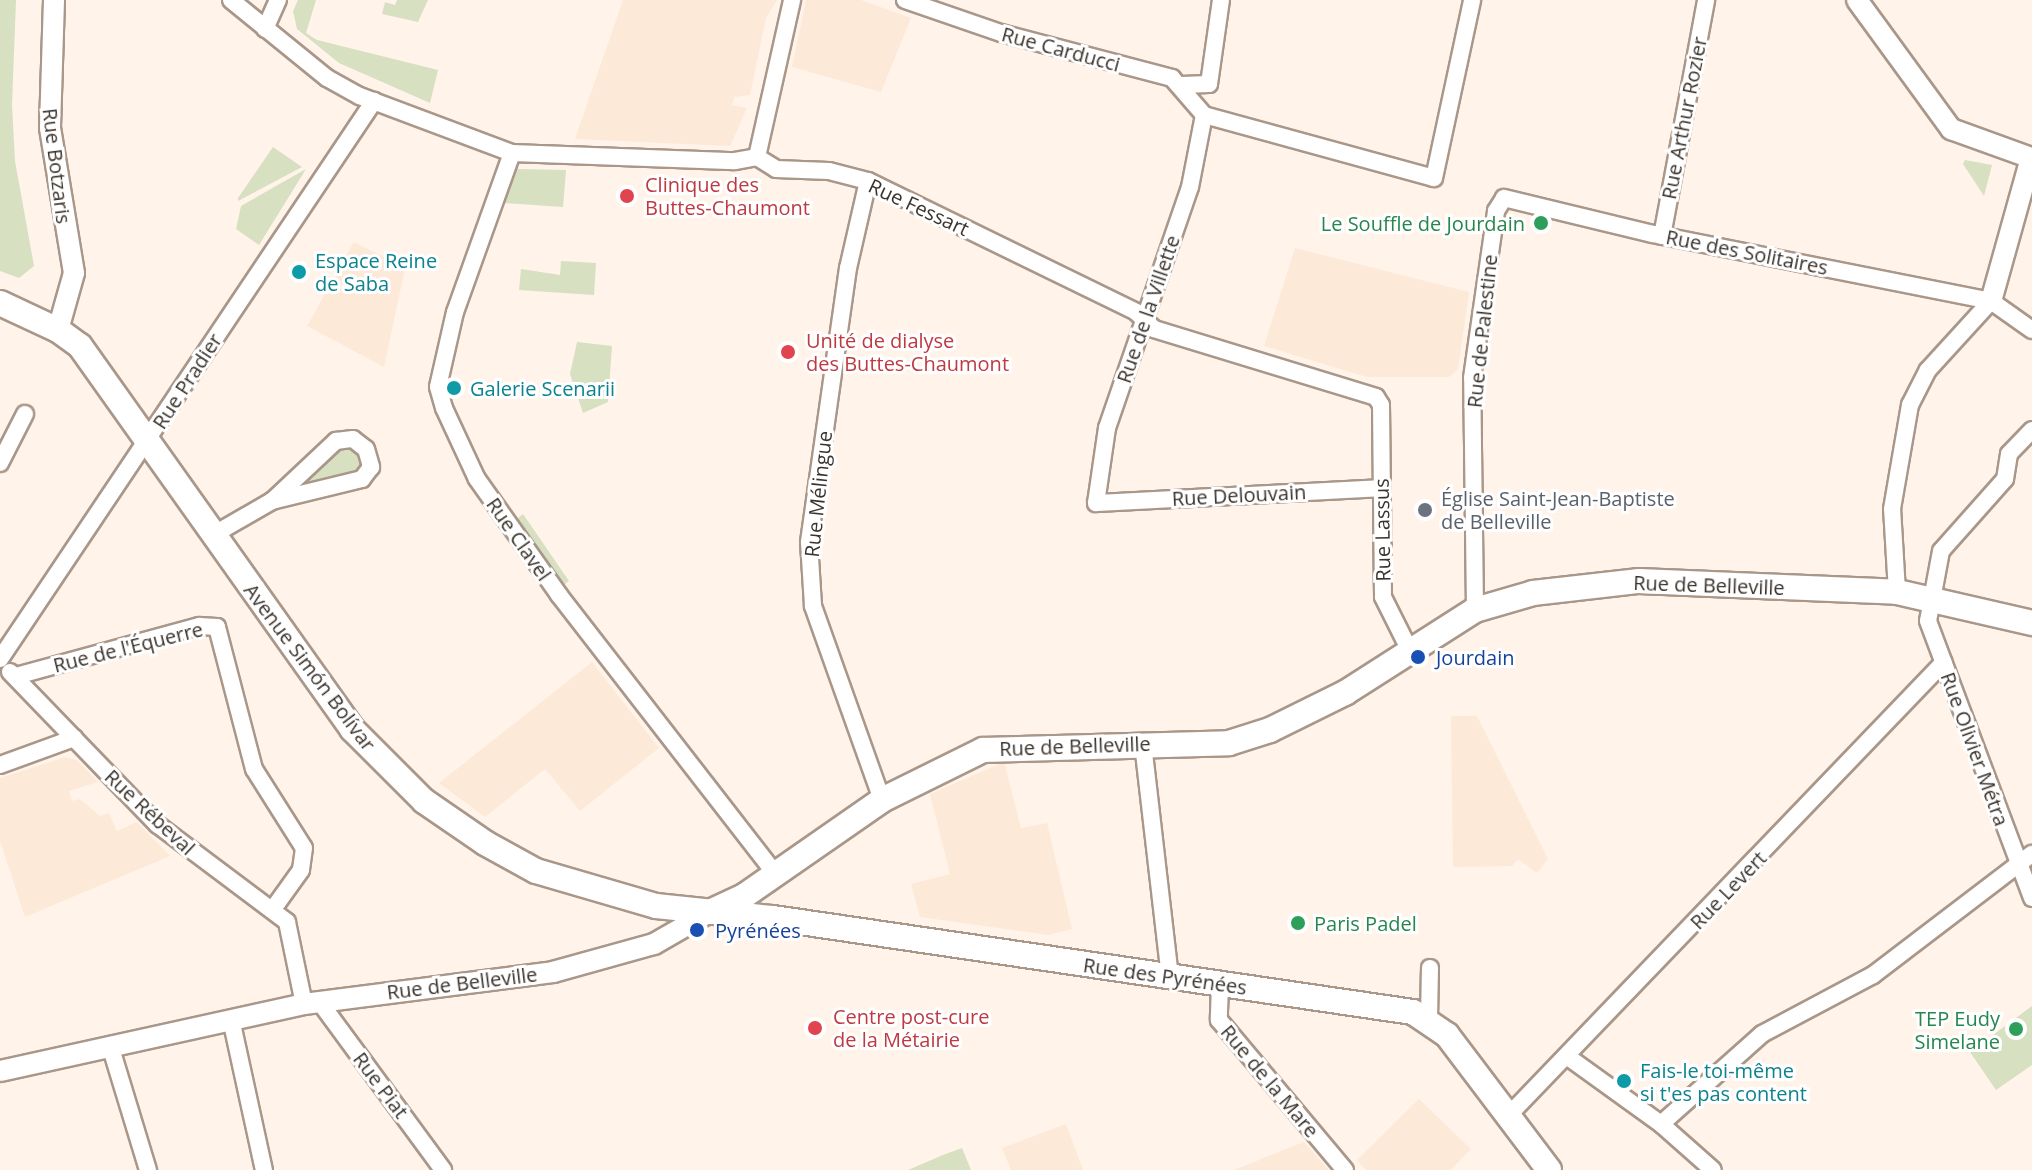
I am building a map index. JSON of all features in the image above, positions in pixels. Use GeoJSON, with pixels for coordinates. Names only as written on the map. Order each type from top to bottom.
{"type":"FeatureCollection","features":[{"type":"Feature","properties":{"kind":"main road","name":"Avenue Simón Bolívar"},"geometry":{"type":"LineString","coordinates":[[0,303],[58,330],[80,346],[352,729],[391,771],[455,825],[549,876],[656,906],[708,913]]}},
{"type":"Feature","properties":{"kind":"main road","name":"Rue de Belleville"},"geometry":{"type":"LineString","coordinates":[[708,913],[744,896],[882,800],[983,750],[1229,743],[1270,730],[1411,653],[1475,610],[1533,593],[1639,581],[1897,592],[2032,623]]}},
{"type":"Feature","properties":{"kind":"main road","name":"Rue des Pyrénées"},"geometry":{"type":"LineString","coordinates":[[708,913],[773,918],[1396,1008],[1429,1019],[1447,1035],[1549,1170]]}},
{"type":"Feature","properties":{"kind":"street","name":"Rue Botzaris"},"geometry":{"type":"LineString","coordinates":[[54,0],[50,128],[74,273],[58,330]]}},
{"type":"Feature","properties":{"kind":"street","name":"Rue Fessart"},"geometry":{"type":"LineString","coordinates":[[231,0],[327,78],[374,101],[512,153],[735,161],[757,157],[776,169],[829,171],[868,181],[1144,320],[1154,329],[1379,400]]}},
{"type":"Feature","properties":{"kind":"street"},"geometry":{"type":"LineString","coordinates":[[265,29],[278,0]]}},
{"type":"Feature","properties":{"kind":"street"},"geometry":{"type":"LineString","coordinates":[[757,157],[792,0]]}},
{"type":"Feature","properties":{"kind":"street","name":"Rue Carducci"},"geometry":{"type":"LineString","coordinates":[[905,0],[1181,85]]}},
{"type":"Feature","properties":{"kind":"street"},"geometry":{"type":"LineString","coordinates":[[1181,85],[1209,84],[1221,0]]}},
{"type":"Feature","properties":{"kind":"street"},"geometry":{"type":"LineString","coordinates":[[1181,85],[1204,115],[1434,178],[1472,0]]}},
{"type":"Feature","properties":{"kind":"street","name":"Rue Arthur Rozier"},"geometry":{"type":"LineString","coordinates":[[1662,236],[1706,0]]}},
{"type":"Feature","properties":{"kind":"street"},"geometry":{"type":"LineString","coordinates":[[1857,0],[1951,129],[2031,156],[1991,301],[1928,370],[1910,405],[1892,509],[1897,592]]}},
{"type":"Feature","properties":{"kind":"street","name":"Rue Pradier"},"geometry":{"type":"LineString","coordinates":[[0,662],[374,101]]}},
{"type":"Feature","properties":{"kind":"street","name":"Rue de la Villette"},"geometry":{"type":"LineString","coordinates":[[1096,503],[1107,428],[1190,187],[1204,115]]}},
{"type":"Feature","properties":{"kind":"street","name":"Rue Clavel"},"geometry":{"type":"LineString","coordinates":[[512,153],[455,312],[438,387],[444,408],[477,479],[549,582],[775,873]]}},
{"type":"Feature","properties":{"kind":"street","name":"Rue Mélingue"},"geometry":{"type":"LineString","coordinates":[[868,181],[848,268],[809,542],[813,606],[882,800]]}},
{"type":"Feature","properties":{"kind":"street","name":"Rue des Solitaires"},"geometry":{"type":"LineString","coordinates":[[1504,198],[1662,236],[1991,301]]}},
{"type":"Feature","properties":{"kind":"street","name":"Rue de Palestine"},"geometry":{"type":"LineString","coordinates":[[1475,610],[1472,378],[1496,211],[1504,198]]}},
{"type":"Feature","properties":{"kind":"street"},"geometry":{"type":"LineString","coordinates":[[1991,301],[2032,330]]}},
{"type":"Feature","properties":{"kind":"street","name":"Rue Lassus"},"geometry":{"type":"LineString","coordinates":[[1379,400],[1383,597],[1411,653]]}},
{"type":"Feature","properties":{"kind":"street"},"geometry":{"type":"LineString","coordinates":[[0,463],[25,414]]}},
{"type":"Feature","properties":{"kind":"street","name":"Rue Olivier Métra"},"geometry":{"type":"LineString","coordinates":[[2032,430],[2009,454],[2005,479],[1941,551],[1928,621],[2025,859],[2032,898]]}},
{"type":"Feature","properties":{"kind":"street"},"geometry":{"type":"LineString","coordinates":[[213,535],[272,501],[336,441],[353,439],[366,449],[371,467],[362,479],[272,501]]}},
{"type":"Feature","properties":{"kind":"street","name":"Rue Delouvain"},"geometry":{"type":"LineString","coordinates":[[1096,503],[1381,488]]}},
{"type":"Feature","properties":{"kind":"street","name":"Rue de l'Équerre"},"geometry":{"type":"LineString","coordinates":[[16,676],[199,626],[217,627],[254,769],[304,848],[301,870],[273,909]]}},
{"type":"Feature","properties":{"kind":"street","name":"Rue Rébeval"},"geometry":{"type":"LineString","coordinates":[[0,662],[175,839],[287,922],[311,1002]]}},
{"type":"Feature","properties":{"kind":"street","name":"Rue Levert"},"geometry":{"type":"LineString","coordinates":[[1508,1116],[1568,1057],[1944,662]]}},
{"type":"Feature","properties":{"kind":"street"},"geometry":{"type":"LineString","coordinates":[[0,765],[74,738]]}},
{"type":"Feature","properties":{"kind":"street"},"geometry":{"type":"LineString","coordinates":[[1143,744],[1170,977]]}},
{"type":"Feature","properties":{"kind":"street"},"geometry":{"type":"LineString","coordinates":[[1661,1124],[1762,1034],[1873,975],[2025,859]]}},
{"type":"Feature","properties":{"kind":"street","name":"Rue de Belleville"},"geometry":{"type":"LineString","coordinates":[[0,1071],[311,1002],[553,972],[654,944],[708,913]]}},
{"type":"Feature","properties":{"kind":"street"},"geometry":{"type":"LineString","coordinates":[[1429,1019],[1430,968]]}},
{"type":"Feature","properties":{"kind":"street","name":"Rue de la Mare"},"geometry":{"type":"LineString","coordinates":[[1220,984],[1219,1020],[1345,1170]]}},
{"type":"Feature","properties":{"kind":"street","name":"Rue Piat"},"geometry":{"type":"LineString","coordinates":[[311,1002],[443,1170]]}},
{"type":"Feature","properties":{"kind":"street"},"geometry":{"type":"LineString","coordinates":[[231,1019],[264,1170]]}},
{"type":"Feature","properties":{"kind":"street"},"geometry":{"type":"LineString","coordinates":[[110,1045],[148,1170]]}},
{"type":"Feature","properties":{"kind":"street"},"geometry":{"type":"LineString","coordinates":[[1568,1057],[1661,1124],[1713,1170]]}},
{"type":"Feature","properties":{"kind":"shaded area"},"geometry":{"type":"Polygon","coordinates":[[[623,0],[777,0],[766,18],[750,95],[734,97],[732,105],[747,108],[730,146],[575,139],[623,0]]]}},
{"type":"Feature","properties":{"kind":"shaded area"},"geometry":{"type":"Polygon","coordinates":[[[806,0],[861,0],[911,18],[881,92],[792,67],[806,0]]]}},
{"type":"Feature","properties":{"kind":"shaded area"},"geometry":{"type":"Polygon","coordinates":[[[354,242],[405,268],[384,367],[307,326],[354,242]]]}},
{"type":"Feature","properties":{"kind":"shaded area"},"geometry":{"type":"Polygon","coordinates":[[[1295,248],[1469,292],[1458,369],[1449,377],[1367,377],[1264,346],[1295,248]]]}},
{"type":"Feature","properties":{"kind":"shaded area"},"geometry":{"type":"Polygon","coordinates":[[[592,662],[659,748],[580,811],[545,769],[485,817],[439,783],[592,662]]]}},
{"type":"Feature","properties":{"kind":"shaded area"},"geometry":{"type":"Polygon","coordinates":[[[1451,716],[1477,716],[1548,859],[1537,873],[1518,859],[1512,866],[1453,867],[1451,716]]]}},
{"type":"Feature","properties":{"kind":"shaded area"},"geometry":{"type":"Polygon","coordinates":[[[65,757],[77,760],[98,782],[69,791],[72,801],[80,799],[100,816],[109,813],[117,831],[137,822],[170,856],[25,917],[0,841],[0,778],[65,757]]]}},
{"type":"Feature","properties":{"kind":"shaded area"},"geometry":{"type":"Polygon","coordinates":[[[1004,762],[1021,828],[1047,823],[1072,929],[1048,935],[920,917],[911,884],[950,874],[930,794],[1004,762]]]}},
{"type":"Feature","properties":{"kind":"shaded area"},"geometry":{"type":"Polygon","coordinates":[[[1419,1099],[1471,1149],[1451,1170],[1366,1170],[1357,1160],[1419,1099]]]}},
{"type":"Feature","properties":{"kind":"shaded area"},"geometry":{"type":"Polygon","coordinates":[[[1066,1124],[1083,1170],[1011,1170],[1002,1148],[1066,1124]]]}},
{"type":"Feature","properties":{"kind":"shaded area"},"geometry":{"type":"Polygon","coordinates":[[[1304,1142],[1329,1170],[1234,1170],[1296,1145],[1304,1142]]]}},
{"type":"Feature","properties":{"kind":"green space"},"geometry":{"type":"Polygon","coordinates":[[[0,0],[16,0],[12,105],[15,161],[34,266],[19,278],[0,271],[0,0]]]}},
{"type":"Feature","properties":{"kind":"green space"},"geometry":{"type":"Polygon","coordinates":[[[298,0],[316,0],[306,33],[317,40],[438,70],[430,103],[339,63],[297,29],[293,11],[298,0]]]}},
{"type":"Feature","properties":{"kind":"green space"},"geometry":{"type":"Polygon","coordinates":[[[397,0],[428,0],[418,22],[382,14],[385,2],[395,5],[397,0]]]}},
{"type":"Feature","properties":{"kind":"green space"},"geometry":{"type":"Polygon","coordinates":[[[273,147],[302,167],[238,201],[238,198],[273,147]]]}},
{"type":"Feature","properties":{"kind":"green space"},"geometry":{"type":"Polygon","coordinates":[[[1965,160],[1992,165],[1984,196],[1963,164],[1965,160]]]}},
{"type":"Feature","properties":{"kind":"green space"},"geometry":{"type":"Polygon","coordinates":[[[306,169],[259,245],[236,229],[241,206],[306,169]]]}},
{"type":"Feature","properties":{"kind":"green space"},"geometry":{"type":"Polygon","coordinates":[[[517,169],[566,170],[563,207],[504,203],[517,169]]]}},
{"type":"Feature","properties":{"kind":"green space"},"geometry":{"type":"Polygon","coordinates":[[[561,261],[596,263],[594,295],[519,290],[521,269],[560,275],[561,261]]]}},
{"type":"Feature","properties":{"kind":"green space"},"geometry":{"type":"Polygon","coordinates":[[[577,342],[612,346],[608,402],[583,413],[570,374],[577,342]]]}},
{"type":"Feature","properties":{"kind":"green space"},"geometry":{"type":"Polygon","coordinates":[[[347,445],[360,454],[361,475],[288,495],[339,446],[347,445]]]}},
{"type":"Feature","properties":{"kind":"green space"},"geometry":{"type":"Polygon","coordinates":[[[523,514],[569,581],[562,586],[517,519],[523,514]]]}},
{"type":"Feature","properties":{"kind":"green space","name":"TEP Eudy Simelane"},"geometry":{"type":"Polygon","coordinates":[[[2032,1006],[2032,1065],[1996,1090],[1970,1052],[2032,1006]]]}},
{"type":"Feature","properties":{"kind":"green space"},"geometry":{"type":"Polygon","coordinates":[[[962,1148],[971,1170],[908,1170],[943,1155],[962,1148]]]}},
{"type":"Feature","properties":{"kind":"place","name":"Clinique des Buttes-Chaumont"},"geometry":{"type":"Point","coordinates":[627,196]}},
{"type":"Feature","properties":{"kind":"place","name":"Le Souffle de Jourdain"},"geometry":{"type":"Point","coordinates":[1541,223]}},
{"type":"Feature","properties":{"kind":"place","name":"Espace Reine de Saba"},"geometry":{"type":"Point","coordinates":[299,272]}},
{"type":"Feature","properties":{"kind":"place","name":"Unité de dialyse des Buttes-Chaumont"},"geometry":{"type":"Point","coordinates":[788,352]}},
{"type":"Feature","properties":{"kind":"place","name":"Galerie Scenarii"},"geometry":{"type":"Point","coordinates":[454,388]}},
{"type":"Feature","properties":{"kind":"place","name":"Église Saint-Jean-Baptiste de Belleville"},"geometry":{"type":"Point","coordinates":[1425,510]}},
{"type":"Feature","properties":{"kind":"place","name":"Jourdain"},"geometry":{"type":"Point","coordinates":[1418,657]}},
{"type":"Feature","properties":{"kind":"place","name":"Paris Padel"},"geometry":{"type":"Point","coordinates":[1298,923]}},
{"type":"Feature","properties":{"kind":"place","name":"Pyrénées"},"geometry":{"type":"Point","coordinates":[697,930]}},
{"type":"Feature","properties":{"kind":"place","name":"Centre post-cure de la Métairie"},"geometry":{"type":"Point","coordinates":[815,1028]}},
{"type":"Feature","properties":{"kind":"place","name":"TEP Eudy Simelane"},"geometry":{"type":"Point","coordinates":[2016,1029]}},
{"type":"Feature","properties":{"kind":"place","name":"Fais-le toi-même si t'es pas content"},"geometry":{"type":"Point","coordinates":[1624,1081]}}]}
